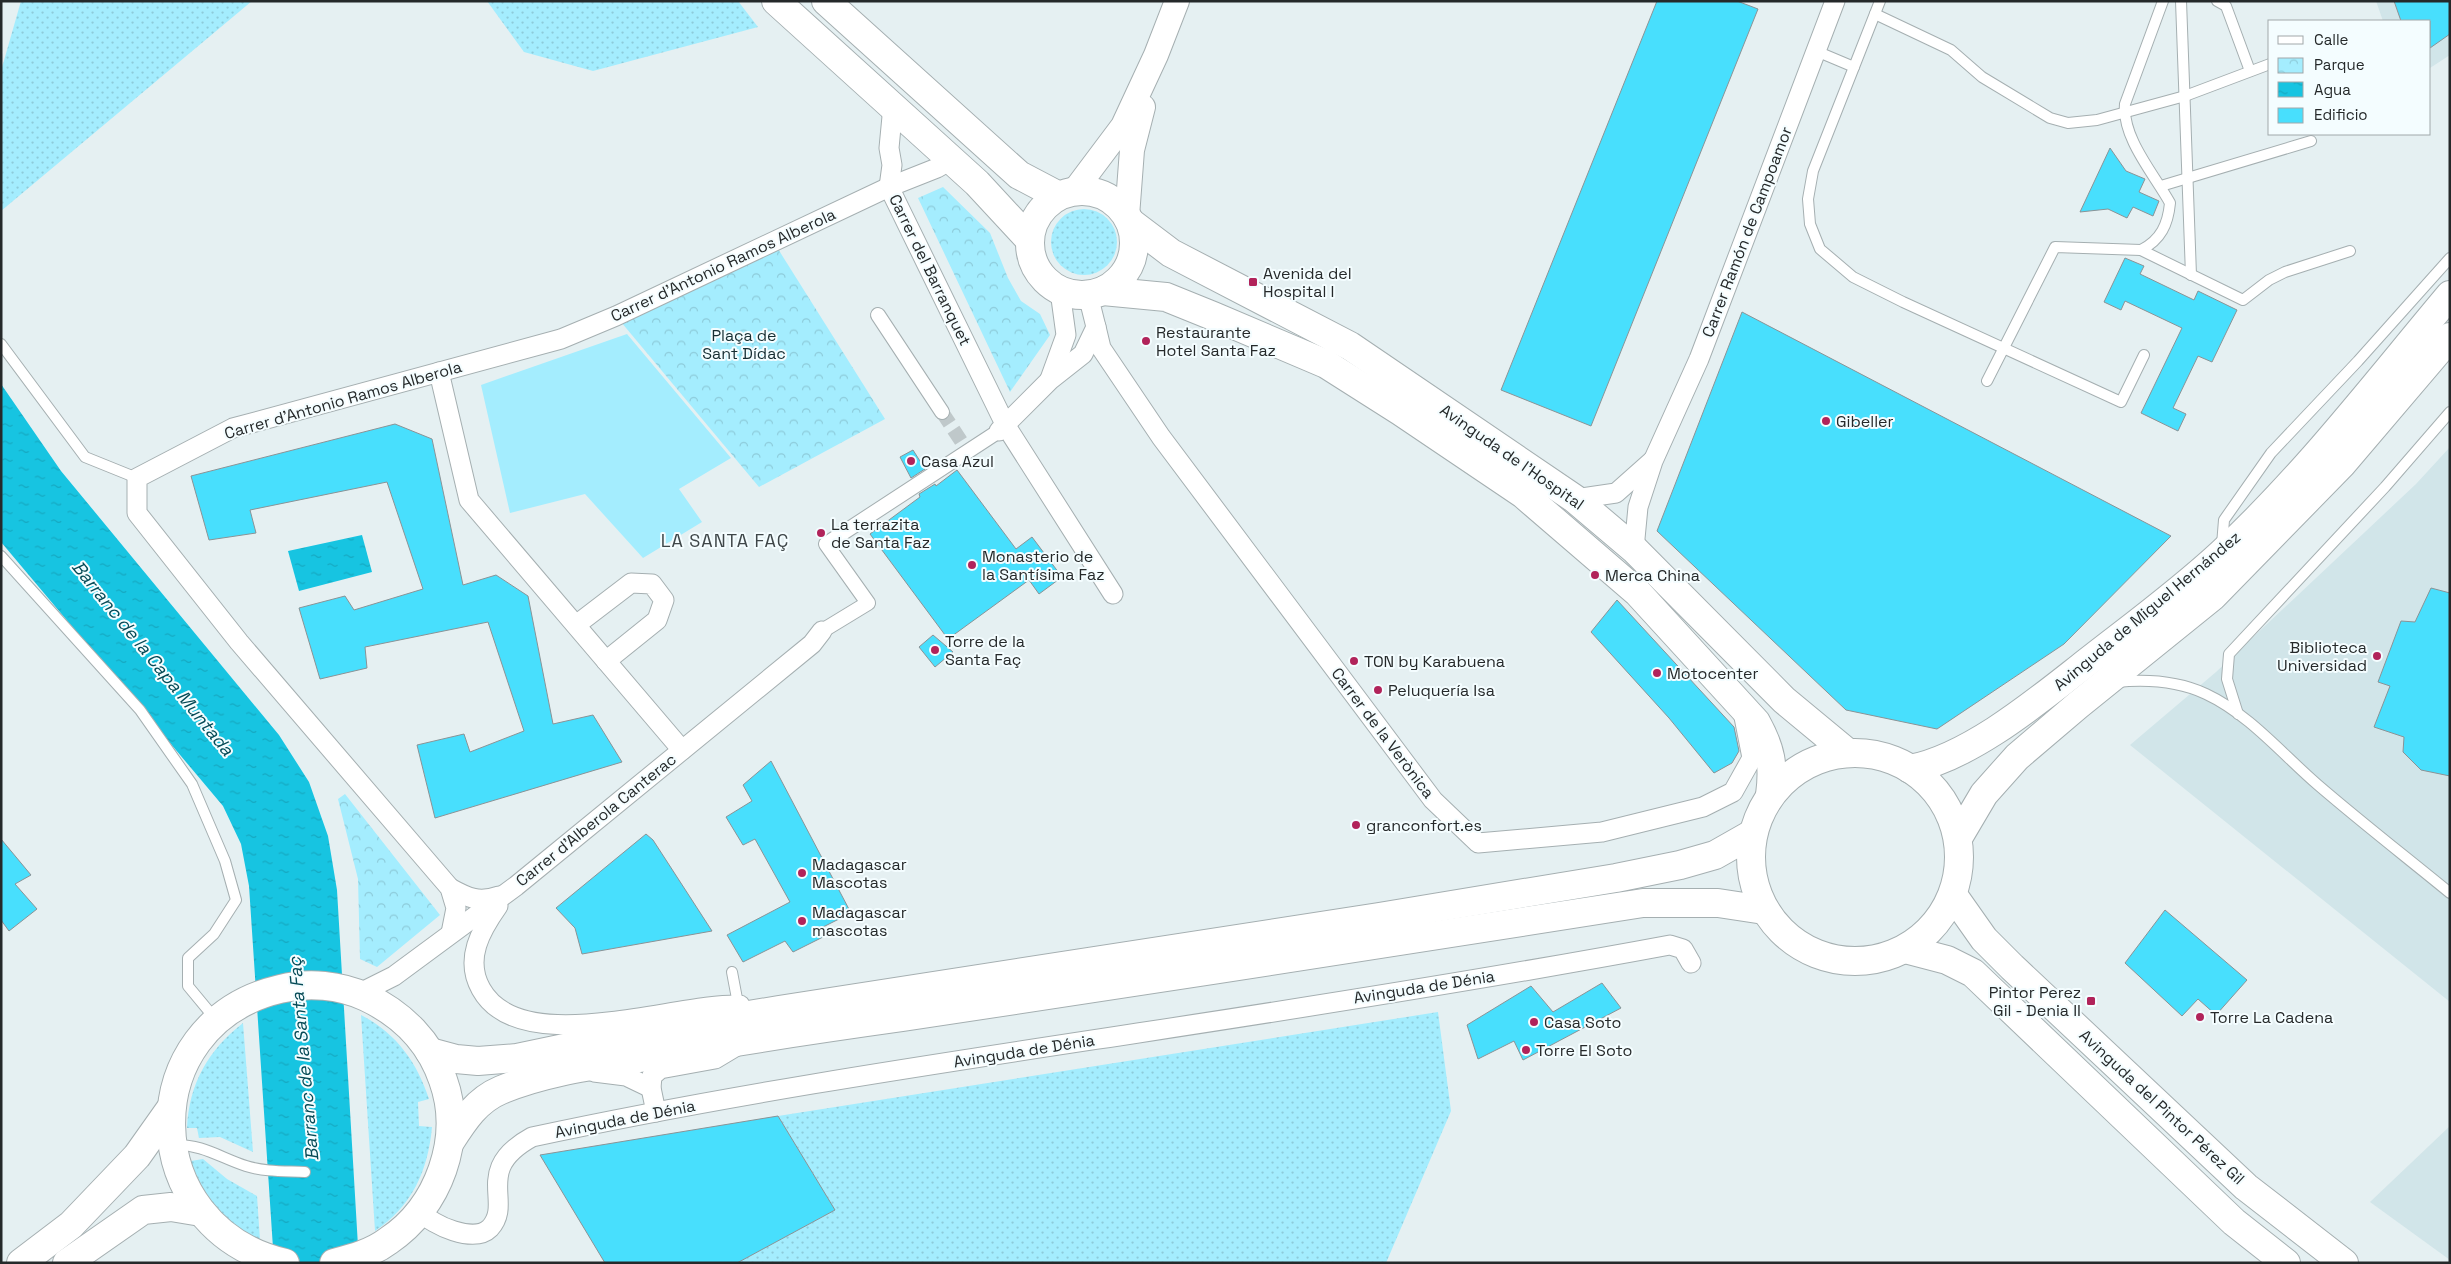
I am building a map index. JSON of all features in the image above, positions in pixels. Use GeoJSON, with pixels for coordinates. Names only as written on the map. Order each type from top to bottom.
{"type":"FeatureCollection","features":[{"type":"Feature","properties":{"kind":"main road"},"geometry":{"type":"LineString","coordinates":[[776,1],[977,183],[1028,238],[1034,267],[1060,292],[1096,293],[1121,279],[1131,263],[1135,244],[1129,219],[1107,196],[1066,193],[1019,175],[826,1]]}},
{"type":"Feature","properties":{"kind":"main road"},"geometry":{"type":"LineString","coordinates":[[1028,238],[1040,209],[1066,193]]}},
{"type":"Feature","properties":{"kind":"main road","name":"Avinguda de l'Hospital"},"geometry":{"type":"LineString","coordinates":[[1129,219],[1171,253],[1350,346],[1576,498],[1634,549],[1784,700],[1848,753]]}},
{"type":"Feature","properties":{"kind":"main road","name":"Avinguda de l'Hospital"},"geometry":{"type":"LineString","coordinates":[[1096,293],[1166,297],[1326,364],[1400,410],[1530,500],[1638,593],[1756,722],[1768,744],[1773,772],[1770,796]]}},
{"type":"Feature","properties":{"kind":"main road","name":"Avinguda de Miguel Hernández"},"geometry":{"type":"LineString","coordinates":[[1910,769],[1930,765],[1960,753],[2047,694],[2222,553],[2285,489],[2450,295]]}},
{"type":"Feature","properties":{"kind":"main road","name":"Avinguda de Miguel Hernández"},"geometry":{"type":"LineString","coordinates":[[1958,838],[1984,794],[2017,757],[2213,596],[2342,464],[2450,337]]}},
{"type":"Feature","properties":{"kind":"main road"},"geometry":{"type":"LineString","coordinates":[[1848,753],[1870,754],[1891,759],[1910,769],[1927,782],[1941,798],[1952,818],[1958,838],[1960,857],[1958,876],[1952,895],[1941,917],[1905,950],[1880,959],[1853,962],[1826,958],[1802,948],[1780,931],[1764,910],[1757,896],[1750,865],[1752,834],[1770,796],[1791,774],[1818,759],[1848,753]]}},
{"type":"Feature","properties":{"kind":"main road"},"geometry":{"type":"LineString","coordinates":[[430,1052],[456,1059],[478,1061],[516,1058],[617,1037],[779,1010],[1379,918],[1616,878],[1680,865],[1716,855],[1752,834]]}},
{"type":"Feature","properties":{"kind":"main road","name":"Avinguda del Pintor Pérez Gil"},"geometry":{"type":"LineString","coordinates":[[1952,895],[1984,939],[2012,967],[2246,1187],[2344,1263]]}},
{"type":"Feature","properties":{"kind":"main road"},"geometry":{"type":"LineString","coordinates":[[450,1142],[464,1120],[480,1102],[498,1092],[581,1068],[748,1039],[1135,982],[1643,903],[1718,903],[1764,910]]}},
{"type":"Feature","properties":{"kind":"main road","name":"Avinguda del Pintor Pérez Gil"},"geometry":{"type":"LineString","coordinates":[[1905,950],[1947,960],[1973,973],[2234,1222],[2286,1263]]}},
{"type":"Feature","properties":{"kind":"main road"},"geometry":{"type":"LineString","coordinates":[[273,1259],[238,1245],[218,1231],[187,1192],[177,1169],[172,1145],[171,1108],[177,1083],[186,1060],[200,1039],[217,1021],[247,1001],[267,992],[309,985],[330,987],[355,993],[380,1004],[399,1017],[416,1033],[430,1052],[445,1086],[450,1114],[450,1142],[440,1179],[420,1212],[400,1233],[376,1249],[354,1258],[334,1263]]}},
{"type":"Feature","properties":{"kind":"main road"},"geometry":{"type":"LineString","coordinates":[[21,1263],[71,1225],[137,1156],[171,1108]]}},
{"type":"Feature","properties":{"kind":"main road"},"geometry":{"type":"LineString","coordinates":[[67,1263],[143,1210],[171,1207],[201,1212]]}},
{"type":"Feature","properties":{"kind":"street"},"geometry":{"type":"LineString","coordinates":[[1066,193],[1123,126],[1156,55],[1177,1]]}},
{"type":"Feature","properties":{"kind":"street","name":"Carrer Ramón de Campoamor"},"geometry":{"type":"LineString","coordinates":[[1634,549],[1638,507],[1653,461],[1699,359],[1834,1]]}},
{"type":"Feature","properties":{"kind":"street"},"geometry":{"type":"LineString","coordinates":[[1129,219],[1132,150],[1156,55]]}},
{"type":"Feature","properties":{"kind":"street","name":"Carrer del Barranquet"},"geometry":{"type":"LineString","coordinates":[[893,106],[889,148],[892,165],[889,187],[1003,429],[1113,594]]}},
{"type":"Feature","properties":{"kind":"street","name":"Carrer d'Antonio Ramos Alberola"},"geometry":{"type":"LineString","coordinates":[[137,478],[233,428],[561,339],[616,316],[889,187],[937,168],[951,160]]}},
{"type":"Feature","properties":{"kind":"street"},"geometry":{"type":"LineString","coordinates":[[1050,380],[1066,336],[1060,292]]}},
{"type":"Feature","properties":{"kind":"street","name":"Carrer de la Verònica"},"geometry":{"type":"LineString","coordinates":[[1096,293],[1096,327],[1101,348],[1167,445],[1433,800],[1478,843],[1602,832],[1702,808],[1733,792],[1752,758],[1742,706]]}},
{"type":"Feature","properties":{"kind":"street"},"geometry":{"type":"LineString","coordinates":[[878,315],[942,412]]}},
{"type":"Feature","properties":{"kind":"street"},"geometry":{"type":"LineString","coordinates":[[822,631],[868,603],[826,544],[1003,429],[1050,380],[1082,354],[1096,327]]}},
{"type":"Feature","properties":{"kind":"street"},"geometry":{"type":"LineString","coordinates":[[439,372],[469,500],[682,750]]}},
{"type":"Feature","properties":{"kind":"street","name":"Carrer Ramón de Campoamor"},"geometry":{"type":"LineString","coordinates":[[1576,498],[1616,493],[1653,461]]}},
{"type":"Feature","properties":{"kind":"street"},"geometry":{"type":"LineString","coordinates":[[137,478],[137,513],[239,642],[450,888],[470,900],[488,900],[507,893]]}},
{"type":"Feature","properties":{"kind":"street"},"geometry":{"type":"LineString","coordinates":[[576,625],[631,583],[652,584],[664,600],[657,620],[606,661]]}},
{"type":"Feature","properties":{"kind":"street","name":"Carrer d'Alberola Canterac"},"geometry":{"type":"LineString","coordinates":[[355,993],[394,976],[507,893],[812,644],[822,631]]}},
{"type":"Feature","properties":{"kind":"street"},"geometry":{"type":"LineString","coordinates":[[450,888],[456,908],[451,933]]}},
{"type":"Feature","properties":{"kind":"street"},"geometry":{"type":"LineString","coordinates":[[507,893],[485,925],[475,947],[474,966],[478,985],[487,1001],[503,1013],[546,1026],[569,1026],[738,1004],[779,1010]]}},
{"type":"Feature","properties":{"kind":"street","name":"Avinguda de Dénia"},"geometry":{"type":"LineString","coordinates":[[420,1212],[430,1222],[455,1232],[476,1235],[489,1228],[496,1214],[496,1178],[504,1159],[516,1146],[532,1137],[656,1112],[1670,945],[1683,949],[1691,963]]}},
{"type":"Feature","properties":{"kind":"street"},"geometry":{"type":"LineString","coordinates":[[656,1112],[651,1088],[652,1076],[660,1070],[715,1059],[748,1039]]}},
{"type":"Feature","properties":{"kind":"street"},"geometry":{"type":"LineString","coordinates":[[581,1068],[603,1075],[626,1076],[651,1088]]}},
{"type":"Feature","properties":{"kind":"lane"},"geometry":{"type":"LineString","coordinates":[[1880,1],[1813,172],[1808,199],[1810,224],[1820,249],[1853,277],[1903,302],[2121,402],[2144,354]]}},
{"type":"Feature","properties":{"kind":"lane"},"geometry":{"type":"LineString","coordinates":[[2141,250],[2150,246],[2164,230],[2169,217],[2170,203],[2131,138],[2124,113],[2125,104],[2163,1]]}},
{"type":"Feature","properties":{"kind":"lane"},"geometry":{"type":"LineString","coordinates":[[2182,1],[2191,275]]}},
{"type":"Feature","properties":{"kind":"lane"},"geometry":{"type":"LineString","coordinates":[[2217,1],[2226,6],[2250,71]]}},
{"type":"Feature","properties":{"kind":"lane"},"geometry":{"type":"LineString","coordinates":[[1875,14],[1951,50],[1982,77],[2050,118],[2068,123],[2084,123],[2185,96],[2268,65]]}},
{"type":"Feature","properties":{"kind":"lane"},"geometry":{"type":"LineString","coordinates":[[1816,51],[1854,67]]}},
{"type":"Feature","properties":{"kind":"lane"},"geometry":{"type":"LineString","coordinates":[[2161,186],[2311,141]]}},
{"type":"Feature","properties":{"kind":"lane"},"geometry":{"type":"LineString","coordinates":[[1987,381],[2055,246],[2141,250],[2243,300],[2269,280],[2285,272],[2350,251]]}},
{"type":"Feature","properties":{"kind":"lane"},"geometry":{"type":"LineString","coordinates":[[2222,553],[2224,520],[2271,453],[2358,361],[2450,258]]}},
{"type":"Feature","properties":{"kind":"lane"},"geometry":{"type":"LineString","coordinates":[[1,344],[85,457],[137,478]]}},
{"type":"Feature","properties":{"kind":"lane"},"geometry":{"type":"LineString","coordinates":[[2238,714],[2227,679],[2229,654],[2385,487],[2450,412]]}},
{"type":"Feature","properties":{"kind":"lane"},"geometry":{"type":"LineString","coordinates":[[1,556],[140,710],[192,784],[225,861],[236,900],[214,934],[188,958],[188,986],[217,1021]]}},
{"type":"Feature","properties":{"kind":"lane"},"geometry":{"type":"LineString","coordinates":[[2104,684],[2144,680],[2184,686],[2207,695],[2238,714],[2319,786],[2450,893]]}},
{"type":"Feature","properties":{"kind":"lane"},"geometry":{"type":"LineString","coordinates":[[732,972],[738,1004]]}},
{"type":"Feature","properties":{"kind":"lane"},"geometry":{"type":"LineString","coordinates":[[172,1145],[185,1144],[205,1148],[244,1166],[261,1170],[305,1172]]}},
{"type":"Feature","properties":{"kind":"shaded area"},"geometry":{"type":"Polygon","coordinates":[[[2376,1],[2450,1],[2450,55],[2431,67],[2431,20],[2383,20],[2376,1]]]}},
{"type":"Feature","properties":{"kind":"shaded area"},"geometry":{"type":"Polygon","coordinates":[[[2450,447],[2450,1002],[2130,745],[2216,672],[2416,484],[2450,447]]]}},
{"type":"Feature","properties":{"kind":"shaded area"},"geometry":{"type":"Polygon","coordinates":[[[2450,1126],[2450,1260],[2370,1202],[2450,1126]]]}},
{"type":"Feature","properties":{"kind":"green space"},"geometry":{"type":"Polygon","coordinates":[[[21,1],[252,1],[1,211],[1,71],[21,1]]]}},
{"type":"Feature","properties":{"kind":"green space"},"geometry":{"type":"Polygon","coordinates":[[[487,1],[738,1],[758,27],[593,71],[524,52],[487,1]]]}},
{"type":"Feature","properties":{"kind":"green space"},"geometry":{"type":"Polygon","coordinates":[[[943,187],[990,233],[1008,278],[1021,301],[1040,314],[1050,335],[1010,392],[918,198],[943,187]]]}},
{"type":"Feature","properties":{"kind":"green space"},"geometry":{"type":"Polygon","coordinates":[[[1077,209],[1091,209],[1103,214],[1112,223],[1117,235],[1115,255],[1108,266],[1091,275],[1077,275],[1065,270],[1056,261],[1051,249],[1051,235],[1056,223],[1065,214],[1077,209]]]}},
{"type":"Feature","properties":{"kind":"green space","name":"Plaça de Sant Dídac"},"geometry":{"type":"Polygon","coordinates":[[[773,241],[885,419],[759,487],[616,316],[773,241]]]}},
{"type":"Feature","properties":{"kind":"green space"},"geometry":{"type":"Polygon","coordinates":[[[627,334],[731,458],[679,489],[702,522],[643,558],[585,494],[510,513],[481,385],[627,334]]]}},
{"type":"Feature","properties":{"kind":"green space"},"geometry":{"type":"Polygon","coordinates":[[[345,794],[440,915],[377,967],[360,959],[358,879],[338,799],[345,794]]]}},
{"type":"Feature","properties":{"kind":"green space"},"geometry":{"type":"Polygon","coordinates":[[[1438,1012],[1451,1111],[1386,1263],[737,1263],[835,1210],[778,1116],[1438,1012]]]}},
{"type":"Feature","properties":{"kind":"green space"},"geometry":{"type":"Polygon","coordinates":[[[361,1015],[395,1040],[411,1061],[429,1099],[418,1102],[419,1126],[432,1127],[427,1158],[416,1186],[399,1210],[375,1231],[361,1015]]]}},
{"type":"Feature","properties":{"kind":"green space"},"geometry":{"type":"Polygon","coordinates":[[[243,1023],[253,1152],[220,1137],[199,1138],[197,1128],[187,1128],[192,1097],[203,1069],[210,1056],[243,1023]]]}},
{"type":"Feature","properties":{"kind":"green space"},"geometry":{"type":"Polygon","coordinates":[[[203,1159],[227,1179],[257,1196],[260,1240],[226,1217],[209,1198],[191,1161],[203,1159]]]}},
{"type":"Feature","properties":{"kind":"water"},"geometry":{"type":"Polygon","coordinates":[[[1,384],[61,471],[279,735],[309,782],[328,836],[337,890],[359,1263],[274,1263],[249,886],[241,844],[223,806],[1,542],[1,384]]]}},
{"type":"Feature","properties":{"kind":"water"},"geometry":{"type":"Polygon","coordinates":[[[362,535],[372,572],[299,591],[288,551],[362,535]]]}},
{"type":"Feature","properties":{"kind":"building"},"geometry":{"type":"Polygon","coordinates":[[[1657,1],[1737,1],[1758,9],[1591,426],[1501,390],[1657,1]]]}},
{"type":"Feature","properties":{"kind":"building"},"geometry":{"type":"Polygon","coordinates":[[[2394,1],[2450,1],[2450,34],[2431,47],[2431,20],[2401,20],[2394,1]]]}},
{"type":"Feature","properties":{"kind":"building"},"geometry":{"type":"Polygon","coordinates":[[[2110,148],[2126,171],[2145,179],[2139,192],[2159,201],[2153,216],[2133,207],[2127,218],[2108,209],[2080,212],[2110,148]]]}},
{"type":"Feature","properties":{"kind":"building"},"geometry":{"type":"Polygon","coordinates":[[[2125,258],[2144,266],[2140,274],[2194,300],[2198,291],[2237,310],[2212,362],[2198,356],[2173,408],[2186,414],[2178,431],[2141,413],[2182,328],[2125,301],[2121,310],[2104,302],[2125,258]]]}},
{"type":"Feature","properties":{"kind":"building","name":"Gibeller"},"geometry":{"type":"Polygon","coordinates":[[[1742,312],[2171,536],[2064,644],[1937,729],[1846,710],[1657,531],[1742,312]]]}},
{"type":"Feature","properties":{"kind":"building"},"geometry":{"type":"Polygon","coordinates":[[[395,424],[432,439],[463,585],[496,575],[528,596],[553,724],[593,715],[622,762],[435,818],[417,745],[464,734],[470,752],[524,731],[488,622],[365,647],[367,668],[320,679],[299,608],[345,596],[354,610],[423,589],[387,482],[250,510],[256,533],[209,540],[191,476],[395,424]]]}},
{"type":"Feature","properties":{"kind":"building","name":"Casa Azul"},"geometry":{"type":"Polygon","coordinates":[[[913,450],[925,469],[911,478],[900,457],[913,450]]]}},
{"type":"Feature","properties":{"kind":"building","name":"Monasterio de la Santísima Faz"},"geometry":{"type":"Polygon","coordinates":[[[957,470],[1016,549],[1032,537],[1062,577],[1039,594],[1029,580],[948,639],[870,534],[920,497],[919,494],[935,484],[936,486],[957,470]]]}},
{"type":"Feature","properties":{"kind":"building"},"geometry":{"type":"Polygon","coordinates":[[[2431,588],[2450,593],[2450,776],[2421,770],[2403,752],[2404,737],[2374,727],[2390,686],[2378,682],[2401,621],[2415,622],[2431,588]]]}},
{"type":"Feature","properties":{"kind":"building","name":"Motocenter"},"geometry":{"type":"Polygon","coordinates":[[[1617,600],[1734,727],[1739,751],[1732,763],[1714,773],[1669,718],[1591,632],[1617,600]]]}},
{"type":"Feature","properties":{"kind":"building","name":"Torre de la Santa Faç"},"geometry":{"type":"Polygon","coordinates":[[[933,635],[953,652],[935,667],[919,647],[933,635]]]}},
{"type":"Feature","properties":{"kind":"building","name":"Madagascar Mascotas"},"geometry":{"type":"Polygon","coordinates":[[[771,761],[851,913],[823,927],[827,935],[793,952],[785,941],[743,962],[727,935],[790,902],[755,839],[743,845],[726,817],[752,801],[743,785],[771,761]]]}},
{"type":"Feature","properties":{"kind":"building"},"geometry":{"type":"Polygon","coordinates":[[[646,834],[653,840],[712,931],[582,954],[575,928],[556,908],[646,834]]]}},
{"type":"Feature","properties":{"kind":"building"},"geometry":{"type":"Polygon","coordinates":[[[1,839],[31,875],[15,884],[37,909],[9,931],[1,920],[1,839]]]}},
{"type":"Feature","properties":{"kind":"building"},"geometry":{"type":"Polygon","coordinates":[[[2165,910],[2247,980],[2216,1015],[2198,999],[2182,1016],[2125,963],[2165,910]]]}},
{"type":"Feature","properties":{"kind":"building","name":"Casa Soto"},"geometry":{"type":"Polygon","coordinates":[[[1602,983],[1621,1008],[1523,1060],[1514,1041],[1478,1059],[1467,1025],[1531,986],[1553,1012],[1602,983]]]}},
{"type":"Feature","properties":{"kind":"building"},"geometry":{"type":"Polygon","coordinates":[[[778,1116],[835,1210],[737,1263],[605,1263],[540,1155],[778,1116]]]}},
{"type":"Feature","properties":{"kind":"tunnel"},"geometry":{"type":"LineString","coordinates":[[942,412],[961,441]]}},
{"type":"Feature","properties":{"kind":"place","name":"Avenida del Hospital I"},"geometry":{"type":"Point","coordinates":[1253,282]}},
{"type":"Feature","properties":{"kind":"place","name":"Restaurante Hotel Santa Faz"},"geometry":{"type":"Point","coordinates":[1146,341]}},
{"type":"Feature","properties":{"kind":"place","name":"Gibeller"},"geometry":{"type":"Point","coordinates":[1826,421]}},
{"type":"Feature","properties":{"kind":"place","name":"Casa Azul"},"geometry":{"type":"Point","coordinates":[911,461]}},
{"type":"Feature","properties":{"kind":"place","name":"La terrazita de Santa Faz"},"geometry":{"type":"Point","coordinates":[821,533]}},
{"type":"Feature","properties":{"kind":"place","name":"Monasterio de la Santísima Faz"},"geometry":{"type":"Point","coordinates":[972,565]}},
{"type":"Feature","properties":{"kind":"place","name":"Merca China"},"geometry":{"type":"Point","coordinates":[1595,575]}},
{"type":"Feature","properties":{"kind":"place","name":"Torre de la Santa Faç"},"geometry":{"type":"Point","coordinates":[935,650]}},
{"type":"Feature","properties":{"kind":"place","name":"Biblioteca Universidad"},"geometry":{"type":"Point","coordinates":[2377,656]}},
{"type":"Feature","properties":{"kind":"place","name":"TON by Karabuena"},"geometry":{"type":"Point","coordinates":[1354,661]}},
{"type":"Feature","properties":{"kind":"place","name":"Motocenter"},"geometry":{"type":"Point","coordinates":[1657,673]}},
{"type":"Feature","properties":{"kind":"place","name":"Peluquería Isa"},"geometry":{"type":"Point","coordinates":[1378,690]}},
{"type":"Feature","properties":{"kind":"place","name":"granconfort.es"},"geometry":{"type":"Point","coordinates":[1356,825]}},
{"type":"Feature","properties":{"kind":"place","name":"Madagascar Mascotas"},"geometry":{"type":"Point","coordinates":[802,873]}},
{"type":"Feature","properties":{"kind":"place","name":"Madagascar mascotas"},"geometry":{"type":"Point","coordinates":[802,921]}},
{"type":"Feature","properties":{"kind":"place","name":"Pintor Perez Gil - Denia II"},"geometry":{"type":"Point","coordinates":[2091,1001]}},
{"type":"Feature","properties":{"kind":"place","name":"Torre La Cadena"},"geometry":{"type":"Point","coordinates":[2200,1017]}},
{"type":"Feature","properties":{"kind":"place","name":"Casa Soto"},"geometry":{"type":"Point","coordinates":[1534,1022]}},
{"type":"Feature","properties":{"kind":"place","name":"Torre El Soto"},"geometry":{"type":"Point","coordinates":[1526,1050]}},
{"type":"Feature","properties":{"kind":"district","name":"LA SANTA FAÇ"},"geometry":{"type":"Point","coordinates":[725,540]}},
{"type":"Feature","properties":{"kind":"water label","name":"Barranc de la Capa Muntada"},"geometry":{"type":"Point","coordinates":[153,658]}},
{"type":"Feature","properties":{"kind":"water label","name":"Barranc de la Santa Faç"},"geometry":{"type":"Point","coordinates":[303,1059]}}]}
